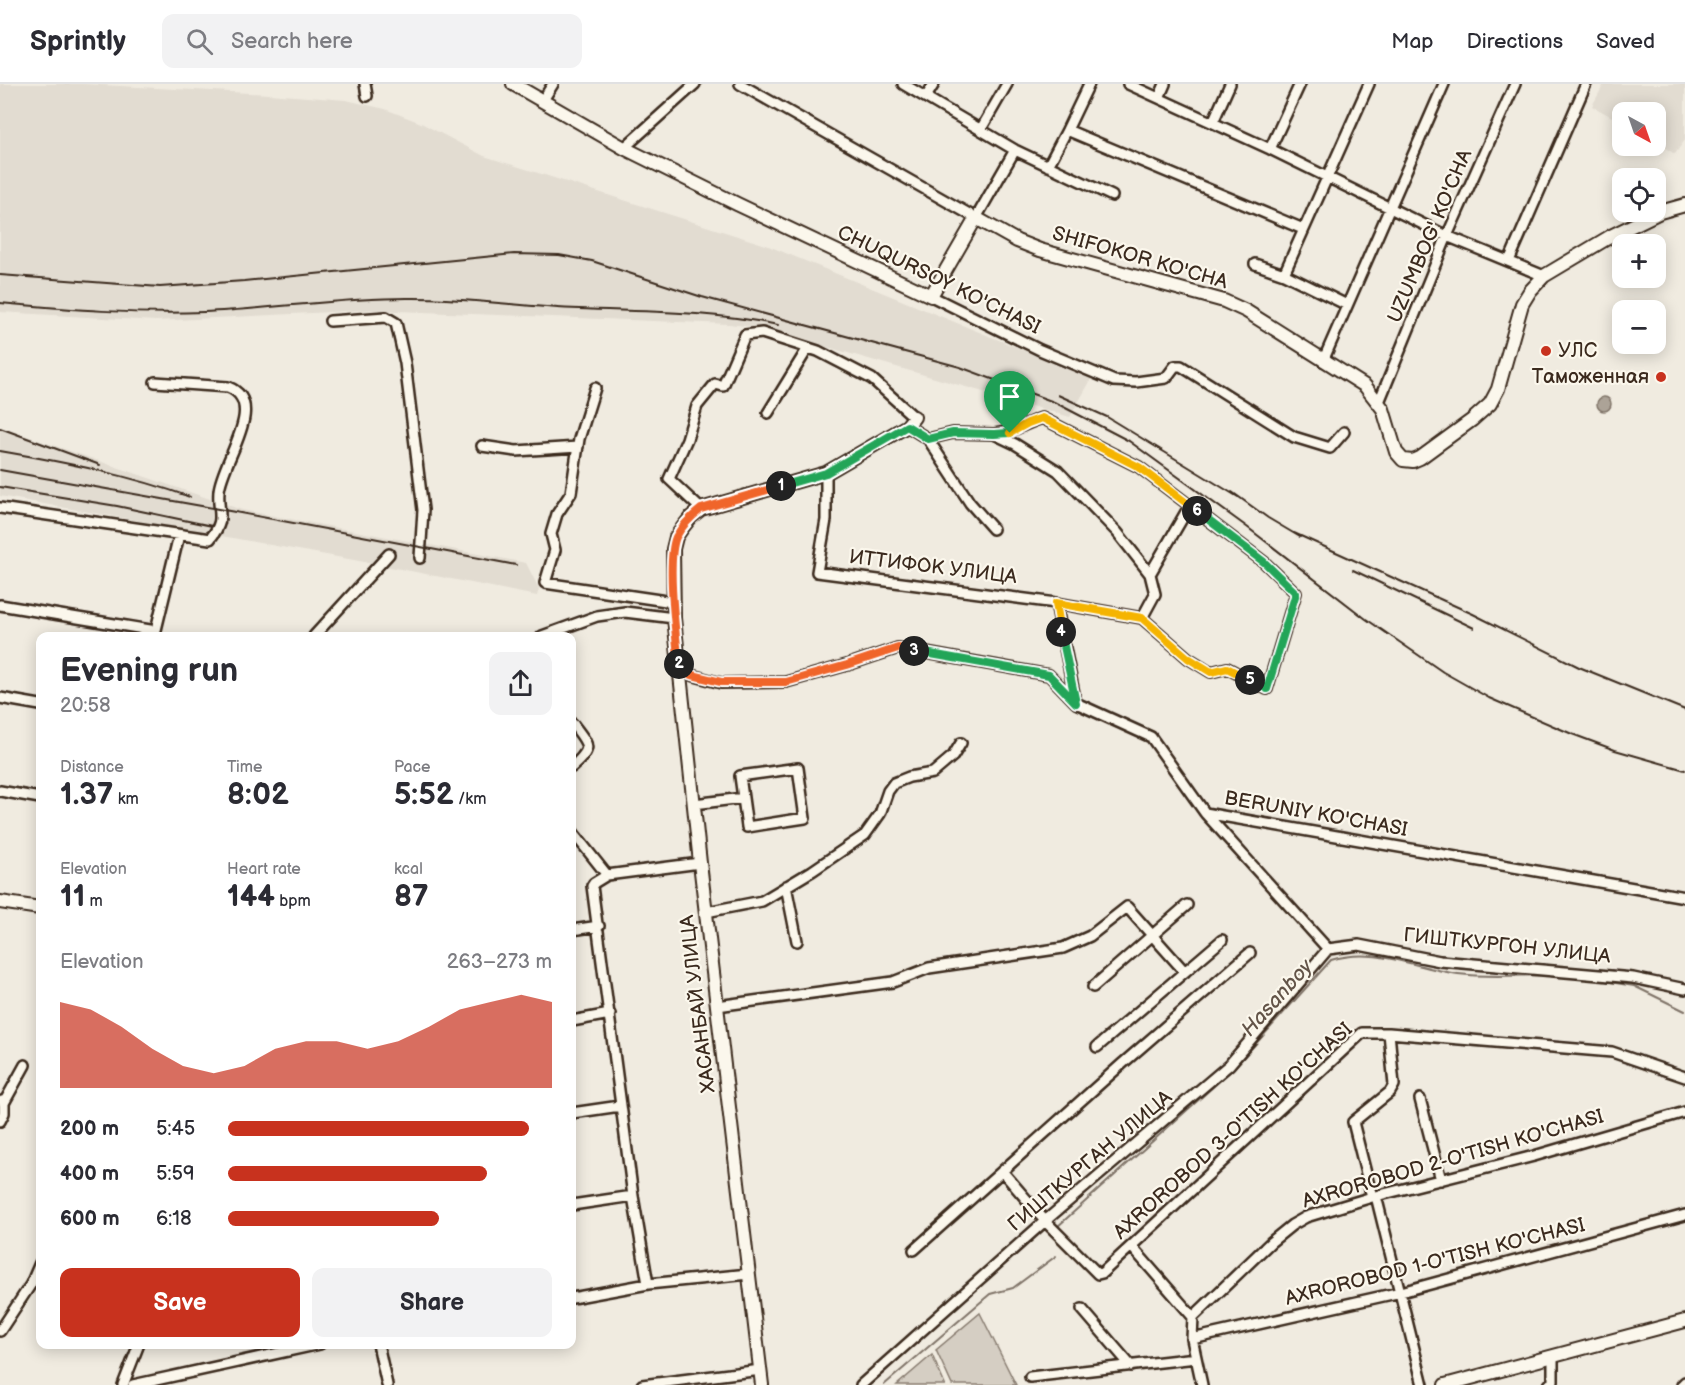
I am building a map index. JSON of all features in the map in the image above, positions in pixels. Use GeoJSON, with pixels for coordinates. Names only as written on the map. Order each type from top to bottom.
{"type":"FeatureCollection","features":[{"type":"Feature","properties":{"kind":"street"},"geometry":{"type":"LineString","coordinates":[[365,84],[367,96]]}},
{"type":"Feature","properties":{"kind":"street","name":"CHUQURSOY KO'CHASI"},"geometry":{"type":"LineString","coordinates":[[513,84],[624,148],[737,204],[1040,350],[1114,381],[1136,382],[1167,378],[1175,366],[1181,366],[1294,437],[1330,448],[1344,432]]}},
{"type":"Feature","properties":{"kind":"street"},"geometry":{"type":"LineString","coordinates":[[543,100],[553,84]]}},
{"type":"Feature","properties":{"kind":"street"},"geometry":{"type":"LineString","coordinates":[[624,148],[695,84]]}},
{"type":"Feature","properties":{"kind":"street"},"geometry":{"type":"LineString","coordinates":[[740,84],[976,218]]}},
{"type":"Feature","properties":{"kind":"street"},"geometry":{"type":"LineString","coordinates":[[903,84],[1015,150],[1112,196]]}},
{"type":"Feature","properties":{"kind":"street"},"geometry":{"type":"LineString","coordinates":[[926,97],[933,84]]}},
{"type":"Feature","properties":{"kind":"street"},"geometry":{"type":"LineString","coordinates":[[981,129],[1007,84]]}},
{"type":"Feature","properties":{"kind":"street"},"geometry":{"type":"LineString","coordinates":[[1048,166],[1089,84]]}},
{"type":"Feature","properties":{"kind":"street"},"geometry":{"type":"LineString","coordinates":[[1128,84],[1270,149],[1448,236],[1544,276],[1611,236],[1660,212],[1685,205]]}},
{"type":"Feature","properties":{"kind":"street"},"geometry":{"type":"LineString","coordinates":[[1159,98],[1165,84]]}},
{"type":"Feature","properties":{"kind":"street"},"geometry":{"type":"LineString","coordinates":[[1213,122],[1230,84]]}},
{"type":"Feature","properties":{"kind":"street"},"geometry":{"type":"LineString","coordinates":[[1270,149],[1300,84]]}},
{"type":"Feature","properties":{"kind":"street"},"geometry":{"type":"LineString","coordinates":[[1284,274],[1369,84]]}},
{"type":"Feature","properties":{"kind":"street"},"geometry":{"type":"LineString","coordinates":[[1323,361],[1444,84]]}},
{"type":"Feature","properties":{"kind":"street","name":"UZUMBOG' KO'CHA"},"geometry":{"type":"LineString","coordinates":[[1379,402],[1448,236],[1515,84]]}},
{"type":"Feature","properties":{"kind":"street"},"geometry":{"type":"LineString","coordinates":[[1509,261],[1586,84]]}},
{"type":"Feature","properties":{"kind":"street"},"geometry":{"type":"LineString","coordinates":[[1067,130],[1303,229]]}},
{"type":"Feature","properties":{"kind":"street"},"geometry":{"type":"LineString","coordinates":[[932,296],[1015,150]]}},
{"type":"Feature","properties":{"kind":"street","name":"SHIFOKOR KO'CHA"},"geometry":{"type":"LineString","coordinates":[[976,218],[1017,241],[1040,250],[1224,301],[1246,311],[1359,382],[1379,402],[1387,418],[1394,449],[1404,461],[1413,461],[1429,452],[1486,407],[1498,389],[1522,304],[1544,276]]}},
{"type":"Feature","properties":{"kind":"street"},"geometry":{"type":"LineString","coordinates":[[1255,264],[1284,274],[1347,305]]}},
{"type":"Feature","properties":{"kind":"street"},"geometry":{"type":"LineString","coordinates":[[330,321],[386,317],[396,323],[405,363],[423,510],[420,558]]}},
{"type":"Feature","properties":{"kind":"street"},"geometry":{"type":"LineString","coordinates":[[701,509],[669,479],[687,439],[697,406],[715,384],[723,386],[746,335],[762,333],[818,351],[872,379],[928,439],[970,503],[993,529]]}},
{"type":"Feature","properties":{"kind":"street"},"geometry":{"type":"LineString","coordinates":[[768,413],[808,348]]}},
{"type":"Feature","properties":{"kind":"street"},"geometry":{"type":"LineString","coordinates":[[0,508],[210,539],[219,527],[221,507],[219,490],[242,425],[244,399],[238,391],[228,387],[154,382]]}},
{"type":"Feature","properties":{"kind":"street"},"geometry":{"type":"LineString","coordinates":[[595,388],[578,447],[571,493],[557,514],[551,534],[555,550],[545,583],[673,602]]}},
{"type":"Feature","properties":{"kind":"street"},"geometry":{"type":"LineString","coordinates":[[928,439],[953,433],[1010,433],[1042,418],[1139,467],[1264,562],[1296,593],[1267,689],[1227,668],[1211,672],[1188,658],[1142,618],[1155,594],[1150,574],[1117,532],[1058,471],[1015,444],[994,434]]}},
{"type":"Feature","properties":{"kind":"street"},"geometry":{"type":"LineString","coordinates":[[553,632],[597,616],[626,612],[674,618],[673,549],[683,527],[691,517],[701,509],[826,473],[911,422]]}},
{"type":"Feature","properties":{"kind":"street"},"geometry":{"type":"LineString","coordinates":[[482,446],[516,451],[578,447]]}},
{"type":"Feature","properties":{"kind":"street","name":"ИТТИФОК УЛИЦА"},"geometry":{"type":"LineString","coordinates":[[826,473],[826,520],[817,572],[1056,603],[1142,618]]}},
{"type":"Feature","properties":{"kind":"street"},"geometry":{"type":"LineString","coordinates":[[1150,574],[1190,505]]}},
{"type":"Feature","properties":{"kind":"street"},"geometry":{"type":"LineString","coordinates":[[155,632],[179,535]]}},
{"type":"Feature","properties":{"kind":"street"},"geometry":{"type":"LineString","coordinates":[[318,632],[389,554]]}},
{"type":"Feature","properties":{"kind":"street"},"geometry":{"type":"LineString","coordinates":[[1056,603],[1076,703]]}},
{"type":"Feature","properties":{"kind":"street"},"geometry":{"type":"LineString","coordinates":[[0,605],[149,632]]}},
{"type":"Feature","properties":{"kind":"street","name":"ХАСАНБАЙ УЛИЦА"},"geometry":{"type":"LineString","coordinates":[[674,618],[700,863],[762,1385]]}},
{"type":"Feature","properties":{"kind":"street","name":"BERUNIY KO'CHASI"},"geometry":{"type":"LineString","coordinates":[[680,672],[721,682],[786,682],[898,648],[1049,675],[1076,703],[1151,737],[1205,813],[1685,897]]}},
{"type":"Feature","properties":{"kind":"street"},"geometry":{"type":"LineString","coordinates":[[0,698],[36,704]]}},
{"type":"Feature","properties":{"kind":"street"},"geometry":{"type":"LineString","coordinates":[[576,728],[587,743],[587,749],[586,755],[576,764]]}},
{"type":"Feature","properties":{"kind":"street"},"geometry":{"type":"LineString","coordinates":[[706,912],[762,901],[865,835],[880,814],[888,791],[894,783],[909,777],[933,773],[953,756],[961,743]]}},
{"type":"Feature","properties":{"kind":"street"},"geometry":{"type":"LineString","coordinates":[[798,768],[805,818],[747,828],[743,798],[741,776],[798,768]]}},
{"type":"Feature","properties":{"kind":"street"},"geometry":{"type":"LineString","coordinates":[[0,791],[36,797]]}},
{"type":"Feature","properties":{"kind":"street"},"geometry":{"type":"LineString","coordinates":[[694,804],[743,798]]}},
{"type":"Feature","properties":{"kind":"street"},"geometry":{"type":"LineString","coordinates":[[1205,813],[1328,949]]}},
{"type":"Feature","properties":{"kind":"street"},"geometry":{"type":"LineString","coordinates":[[576,836],[607,875]]}},
{"type":"Feature","properties":{"kind":"street"},"geometry":{"type":"LineString","coordinates":[[648,1284],[620,1106],[599,926],[592,886],[607,875],[700,863]]}},
{"type":"Feature","properties":{"kind":"street"},"geometry":{"type":"LineString","coordinates":[[786,886],[797,942]]}},
{"type":"Feature","properties":{"kind":"street"},"geometry":{"type":"LineString","coordinates":[[0,902],[36,907]]}},
{"type":"Feature","properties":{"kind":"street"},"geometry":{"type":"LineString","coordinates":[[1094,987],[1187,905]]}},
{"type":"Feature","properties":{"kind":"street"},"geometry":{"type":"LineString","coordinates":[[717,1006],[893,982],[929,968],[1064,948],[1090,936],[1127,907],[1185,972]]}},
{"type":"Feature","properties":{"kind":"street"},"geometry":{"type":"LineString","coordinates":[[576,929],[599,926]]}},
{"type":"Feature","properties":{"kind":"street"},"geometry":{"type":"LineString","coordinates":[[1097,1047],[1222,939]]}},
{"type":"Feature","properties":{"kind":"street","name":"ГИШТКУРГОН УЛИЦА"},"geometry":{"type":"LineString","coordinates":[[1328,949],[1359,945],[1440,961],[1633,978],[1685,989]]}},
{"type":"Feature","properties":{"kind":"street","name":"ГИШТКУРГАН УЛИЦА"},"geometry":{"type":"LineString","coordinates":[[861,1385],[1045,1221],[1229,1065],[1328,949]]}},
{"type":"Feature","properties":{"kind":"street"},"geometry":{"type":"LineString","coordinates":[[914,1250],[1250,953]]}},
{"type":"Feature","properties":{"kind":"street"},"geometry":{"type":"LineString","coordinates":[[576,1020],[610,1014]]}},
{"type":"Feature","properties":{"kind":"street","name":"AXROROBOD 3-O'TISH KO'CHASI"},"geometry":{"type":"LineString","coordinates":[[1045,1221],[1098,1274],[1102,1273],[1362,1033],[1389,1033],[1612,1052],[1685,1077]]}},
{"type":"Feature","properties":{"kind":"street"},"geometry":{"type":"LineString","coordinates":[[1389,1033],[1394,1085],[1390,1092],[1353,1122],[1401,1293],[1423,1385]]}},
{"type":"Feature","properties":{"kind":"street"},"geometry":{"type":"LineString","coordinates":[[0,1121],[4,1113],[2,1102],[25,1065]]}},
{"type":"Feature","properties":{"kind":"street"},"geometry":{"type":"LineString","coordinates":[[1420,1099],[1441,1180]]}},
{"type":"Feature","properties":{"kind":"street"},"geometry":{"type":"LineString","coordinates":[[576,1112],[620,1106]]}},
{"type":"Feature","properties":{"kind":"street","name":"AXROROBOD 2-O'TISH KO'CHASI"},"geometry":{"type":"LineString","coordinates":[[1193,1317],[1271,1242],[1292,1225],[1306,1218],[1374,1196],[1534,1156],[1685,1112]]}},
{"type":"Feature","properties":{"kind":"street"},"geometry":{"type":"LineString","coordinates":[[1002,1171],[1045,1221]]}},
{"type":"Feature","properties":{"kind":"street"},"geometry":{"type":"LineString","coordinates":[[576,1204],[633,1196]]}},
{"type":"Feature","properties":{"kind":"street","name":"AXROROBOD 1-O'TISH KO'CHASI"},"geometry":{"type":"LineString","coordinates":[[1192,1339],[1401,1293],[1685,1215]]}},
{"type":"Feature","properties":{"kind":"street"},"geometry":{"type":"LineString","coordinates":[[1132,1247],[1193,1317],[1192,1339],[1202,1385]]}},
{"type":"Feature","properties":{"kind":"street"},"geometry":{"type":"LineString","coordinates":[[576,1297],[648,1284],[749,1274]]}},
{"type":"Feature","properties":{"kind":"street"},"geometry":{"type":"LineString","coordinates":[[0,1331],[36,1286]]}},
{"type":"Feature","properties":{"kind":"street"},"geometry":{"type":"LineString","coordinates":[[1082,1309],[1131,1366]]}},
{"type":"Feature","properties":{"kind":"street"},"geometry":{"type":"LineString","coordinates":[[1445,1385],[1685,1321]]}},
{"type":"Feature","properties":{"kind":"street"},"geometry":{"type":"LineString","coordinates":[[123,1385],[137,1349]]}},
{"type":"Feature","properties":{"kind":"street"},"geometry":{"type":"LineString","coordinates":[[133,1385],[297,1349]]}},
{"type":"Feature","properties":{"kind":"street"},"geometry":{"type":"LineString","coordinates":[[379,1349],[387,1385]]}},
{"type":"Feature","properties":{"kind":"street"},"geometry":{"type":"LineString","coordinates":[[1549,1385],[1553,1381],[1553,1356]]}},
{"type":"Feature","properties":{"kind":"street"},"geometry":{"type":"LineString","coordinates":[[1030,1377],[1196,1358]]}},
{"type":"Feature","properties":{"kind":"street"},"geometry":{"type":"LineString","coordinates":[[642,1385],[760,1370]]}},
{"type":"Feature","properties":{"kind":"shaded area"},"geometry":{"type":"Polygon","coordinates":[[[0,84],[83,84],[269,94],[346,100],[385,109],[421,123],[484,156],[766,245],[1092,378],[1070,417],[761,328],[729,324],[372,310],[156,321],[0,312],[0,84]]]}},
{"type":"Feature","properties":{"kind":"shaded area"},"geometry":{"type":"Polygon","coordinates":[[[1604,84],[1685,84],[1685,140],[1675,154],[1666,148],[1666,102],[1612,102],[1612,117],[1592,106],[1604,84]]]}},
{"type":"Feature","properties":{"kind":"shaded area"},"geometry":{"type":"Polygon","coordinates":[[[1601,397],[1607,397],[1611,404],[1607,411],[1601,411],[1597,407],[1597,401],[1601,397]]]}},
{"type":"Feature","properties":{"kind":"shaded area"},"geometry":{"type":"Polygon","coordinates":[[[0,427],[242,510],[526,563],[539,589],[537,596],[365,562],[0,496],[0,427]]]}},
{"type":"Feature","properties":{"kind":"shaded area"},"geometry":{"type":"Polygon","coordinates":[[[980,1313],[1016,1385],[952,1385],[936,1350],[980,1313]]]}},
{"type":"Feature","properties":{"kind":"shaded area"},"geometry":{"type":"Polygon","coordinates":[[[932,1355],[945,1385],[897,1385],[932,1355]]]}},
{"type":"Feature","properties":{"kind":"waterway","name":"Hasanboy"},"geometry":{"type":"LineString","coordinates":[[1057,1227],[1234,1068],[1331,960],[1363,955],[1458,974],[1550,975]]}},
{"type":"Feature","properties":{"kind":"waterway","name":"Hasanboy"},"geometry":{"type":"LineString","coordinates":[[1592,979],[1634,986],[1685,1011]]}},
{"type":"Feature","properties":{"kind":"waterway","name":"Hasanboy"},"geometry":{"type":"LineString","coordinates":[[884,1385],[990,1294],[1013,1288],[1056,1256]]}},
{"type":"Feature","properties":{"kind":"railway"},"geometry":{"type":"LineString","coordinates":[[0,275],[160,287],[244,281],[514,254],[559,255],[592,261],[702,297],[960,367],[1054,402],[1129,441],[1247,527],[1366,619],[1443,672],[1489,698],[1615,750],[1685,770]]}},
{"type":"Feature","properties":{"kind":"railway"},"geometry":{"type":"LineString","coordinates":[[0,303],[102,311],[178,313],[382,298],[429,298],[558,308],[704,315],[778,325]]}},
{"type":"Feature","properties":{"kind":"railway"},"geometry":{"type":"LineString","coordinates":[[1058,395],[1107,417],[1238,497]]}},
{"type":"Feature","properties":{"kind":"railway"},"geometry":{"type":"LineString","coordinates":[[0,428],[100,465]]}},
{"type":"Feature","properties":{"kind":"railway"},"geometry":{"type":"LineString","coordinates":[[0,451],[96,470],[190,497]]}},
{"type":"Feature","properties":{"kind":"railway"},"geometry":{"type":"LineString","coordinates":[[0,470],[516,565]]}},
{"type":"Feature","properties":{"kind":"railway"},"geometry":{"type":"LineString","coordinates":[[0,487],[117,506],[212,526]]}},
{"type":"Feature","properties":{"kind":"railway"},"geometry":{"type":"LineString","coordinates":[[1232,492],[1268,518],[1300,537]]}},
{"type":"Feature","properties":{"kind":"railway"},"geometry":{"type":"LineString","coordinates":[[1294,533],[1473,614],[1579,667],[1685,710]]}},
{"type":"Feature","properties":{"kind":"railway"},"geometry":{"type":"LineString","coordinates":[[1353,570],[1474,628]]}},
{"type":"Feature","properties":{"kind":"place","name":"УЛС"},"geometry":{"type":"Point","coordinates":[1546,351]}},
{"type":"Feature","properties":{"kind":"place","name":"Таможенная"},"geometry":{"type":"Point","coordinates":[1661,377]}},
{"type":"Feature","properties":{"kind":"route"},"geometry":{"type":"LineString","coordinates":[[1042,418],[1139,467],[1264,562],[1296,593],[1267,689],[1227,668],[1211,672],[1188,658],[1142,618],[1056,603],[1076,703],[1049,675],[898,648],[786,682],[721,682],[680,672],[673,602],[673,549],[676,537],[683,527],[701,509],[826,473],[907,426],[928,439],[953,433],[1010,433],[1042,418]]}}]}
